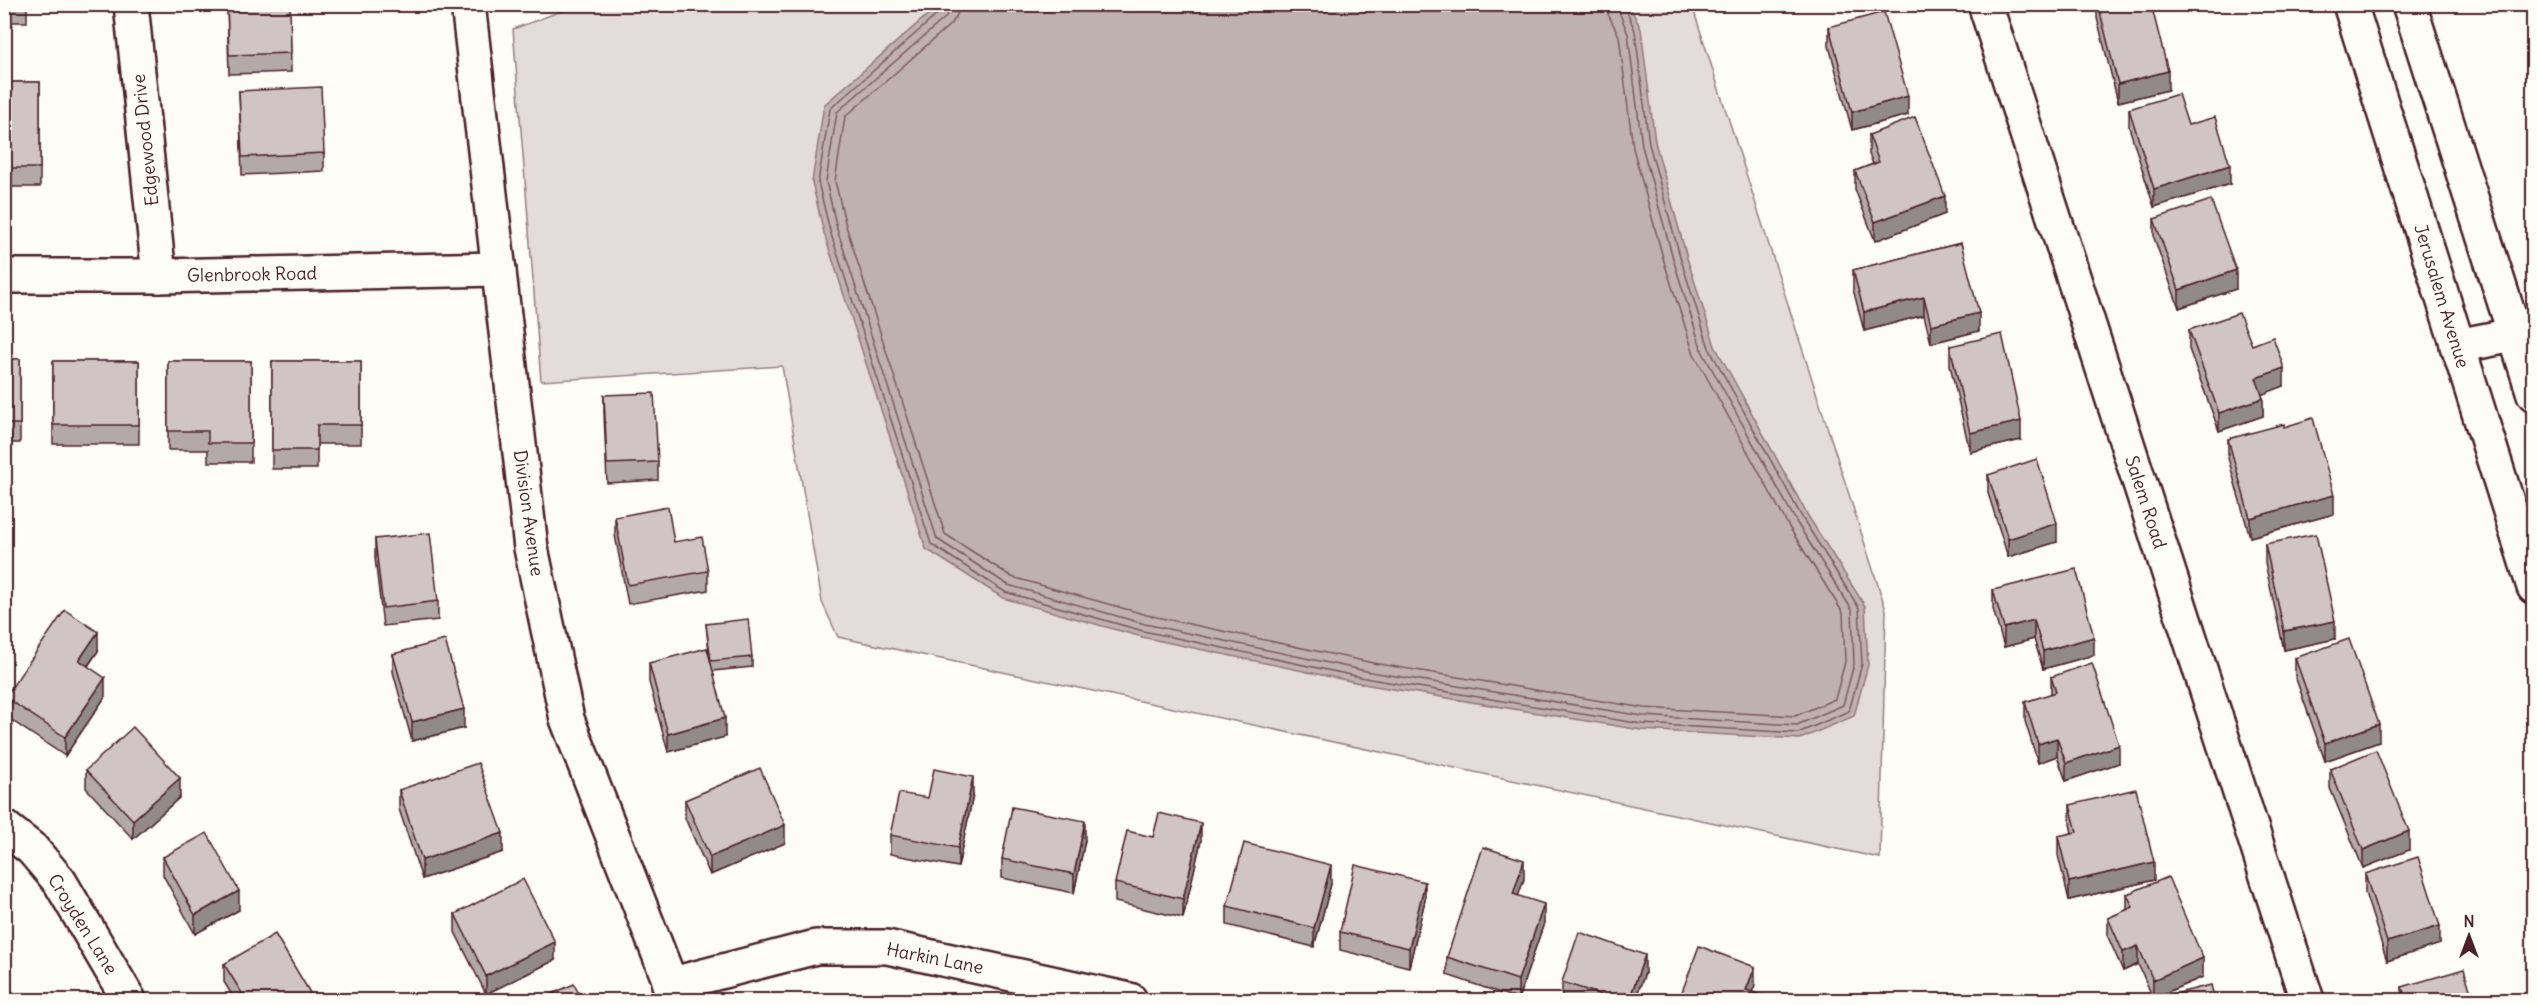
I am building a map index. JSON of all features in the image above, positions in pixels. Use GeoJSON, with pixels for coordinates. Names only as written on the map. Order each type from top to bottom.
{"type":"FeatureCollection","features":[{"type":"Feature","properties":{"kind":"street","name":"Edgewood Drive"},"geometry":{"type":"LineString","coordinates":[[131,4],[159,276]]}},
{"type":"Feature","properties":{"kind":"street","name":"Division Avenue"},"geometry":{"type":"LineString","coordinates":[[468,4],[531,548],[567,719],[673,992]]}},
{"type":"Feature","properties":{"kind":"street","name":"Salem Road"},"geometry":{"type":"LineString","coordinates":[[1985,4],[2307,1000]]}},
{"type":"Feature","properties":{"kind":"street","name":"Jerusalem Avenue"},"geometry":{"type":"LineString","coordinates":[[2350,4],[2534,587]]}},
{"type":"Feature","properties":{"kind":"street"},"geometry":{"type":"LineString","coordinates":[[2409,4],[2524,333],[2534,394]]}},
{"type":"Feature","properties":{"kind":"street","name":"Glenbrook Road"},"geometry":{"type":"LineString","coordinates":[[4,276],[159,276],[499,269]]}},
{"type":"Feature","properties":{"kind":"street"},"geometry":{"type":"LineString","coordinates":[[2457,346],[2524,333]]}},
{"type":"Feature","properties":{"kind":"street","name":"Croyden Lane"},"geometry":{"type":"LineString","coordinates":[[4,827],[32,849],[60,882],[129,1000]]}},
{"type":"Feature","properties":{"kind":"street","name":"Harkin Lane"},"geometry":{"type":"LineString","coordinates":[[673,992],[816,947],[887,947],[1130,1000]]}},
{"type":"Feature","properties":{"kind":"shaded area"},"geometry":{"type":"Polygon","coordinates":[[[580,4],[1692,5],[1886,610],[1880,858],[838,637],[822,602],[782,366],[541,381],[513,29],[580,4]]]}},
{"type":"Feature","properties":{"kind":"water"},"geometry":{"type":"Polygon","coordinates":[[[939,5],[1629,5],[1641,29],[1655,142],[1687,258],[1715,346],[1808,516],[1865,606],[1868,665],[1854,716],[1800,739],[1641,730],[1369,685],[1142,637],[1003,598],[926,549],[824,233],[812,182],[824,105],[939,5]]]}},
{"type":"Feature","properties":{"kind":"building"},"geometry":{"type":"Polygon","coordinates":[[[227,4],[290,4],[291,53],[229,55],[227,4]]]}},
{"type":"Feature","properties":{"kind":"building"},"geometry":{"type":"Polygon","coordinates":[[[2098,4],[2151,4],[2168,71],[2118,84],[2098,4]]]}},
{"type":"Feature","properties":{"kind":"building"},"geometry":{"type":"Polygon","coordinates":[[[1884,12],[1908,96],[1852,112],[1829,27],[1884,12]]]}},
{"type":"Feature","properties":{"kind":"building"},"geometry":{"type":"Polygon","coordinates":[[[4,82],[40,82],[40,168],[4,168],[4,82]]]}},
{"type":"Feature","properties":{"kind":"building"},"geometry":{"type":"Polygon","coordinates":[[[321,87],[324,153],[242,157],[239,91],[321,87]]]}},
{"type":"Feature","properties":{"kind":"building"},"geometry":{"type":"Polygon","coordinates":[[[2178,94],[2188,125],[2215,117],[2230,165],[2154,189],[2129,109],[2178,94]]]}},
{"type":"Feature","properties":{"kind":"building"},"geometry":{"type":"Polygon","coordinates":[[[1915,117],[1945,196],[1875,222],[1855,171],[1879,162],[1869,135],[1915,117]]]}},
{"type":"Feature","properties":{"kind":"building"},"geometry":{"type":"Polygon","coordinates":[[[2211,200],[2236,270],[2179,290],[2154,219],[2211,200]]]}},
{"type":"Feature","properties":{"kind":"building"},"geometry":{"type":"Polygon","coordinates":[[[1961,243],[1979,313],[1931,325],[1924,297],[1864,312],[1853,270],[1961,243]]]}},
{"type":"Feature","properties":{"kind":"building"},"geometry":{"type":"Polygon","coordinates":[[[2239,313],[2252,345],[2273,337],[2284,368],[2256,378],[2263,398],[2219,413],[2189,330],[2239,313]]]}},
{"type":"Feature","properties":{"kind":"building"},"geometry":{"type":"Polygon","coordinates":[[[2002,334],[2021,421],[1970,433],[1950,346],[2002,334]]]}},
{"type":"Feature","properties":{"kind":"building"},"geometry":{"type":"Polygon","coordinates":[[[4,359],[20,359],[20,424],[4,424],[4,359]]]}},
{"type":"Feature","properties":{"kind":"building"},"geometry":{"type":"Polygon","coordinates":[[[53,361],[139,361],[139,425],[53,425],[53,361]]]}},
{"type":"Feature","properties":{"kind":"building"},"geometry":{"type":"Polygon","coordinates":[[[168,361],[251,361],[251,443],[208,443],[208,431],[168,431],[168,361]]]}},
{"type":"Feature","properties":{"kind":"building"},"geometry":{"type":"Polygon","coordinates":[[[272,361],[361,361],[361,425],[317,425],[317,450],[272,450],[272,361]]]}},
{"type":"Feature","properties":{"kind":"building"},"geometry":{"type":"Polygon","coordinates":[[[654,393],[658,462],[607,464],[604,395],[654,393]]]}},
{"type":"Feature","properties":{"kind":"building"},"geometry":{"type":"Polygon","coordinates":[[[2313,418],[2334,495],[2250,518],[2228,439],[2313,418]]]}},
{"type":"Feature","properties":{"kind":"building"},"geometry":{"type":"Polygon","coordinates":[[[2037,459],[2057,523],[2008,539],[1988,475],[2037,459]]]}},
{"type":"Feature","properties":{"kind":"building"},"geometry":{"type":"Polygon","coordinates":[[[668,507],[674,542],[702,537],[708,571],[628,585],[615,517],[668,507]]]}},
{"type":"Feature","properties":{"kind":"building"},"geometry":{"type":"Polygon","coordinates":[[[430,533],[438,601],[383,608],[375,539],[430,533]]]}},
{"type":"Feature","properties":{"kind":"building"},"geometry":{"type":"Polygon","coordinates":[[[2316,534],[2335,621],[2284,631],[2265,544],[2316,534]]]}},
{"type":"Feature","properties":{"kind":"building"},"geometry":{"type":"Polygon","coordinates":[[[2076,569],[2094,637],[2043,651],[2034,620],[2004,628],[1993,590],[2076,569]]]}},
{"type":"Feature","properties":{"kind":"building"},"geometry":{"type":"Polygon","coordinates":[[[65,610],[98,632],[79,660],[105,678],[65,737],[5,697],[65,610]]]}},
{"type":"Feature","properties":{"kind":"building"},"geometry":{"type":"Polygon","coordinates":[[[748,619],[752,657],[711,661],[706,624],[748,619]]]}},
{"type":"Feature","properties":{"kind":"building"},"geometry":{"type":"Polygon","coordinates":[[[2349,639],[2379,724],[2325,743],[2295,658],[2349,639]]]}},
{"type":"Feature","properties":{"kind":"building"},"geometry":{"type":"Polygon","coordinates":[[[445,640],[464,709],[412,722],[393,654],[445,640]]]}},
{"type":"Feature","properties":{"kind":"building"},"geometry":{"type":"Polygon","coordinates":[[[707,648],[725,718],[668,734],[649,663],[707,648]]]}},
{"type":"Feature","properties":{"kind":"building"},"geometry":{"type":"Polygon","coordinates":[[[2092,663],[2119,745],[2066,763],[2057,738],[2038,744],[2025,702],[2056,692],[2051,677],[2092,663]]]}},
{"type":"Feature","properties":{"kind":"building"},"geometry":{"type":"Polygon","coordinates":[[[133,727],[180,778],[133,820],[86,770],[133,727]]]}},
{"type":"Feature","properties":{"kind":"building"},"geometry":{"type":"Polygon","coordinates":[[[2376,750],[2409,831],[2363,850],[2330,769],[2376,750]]]}},
{"type":"Feature","properties":{"kind":"building"},"geometry":{"type":"Polygon","coordinates":[[[478,763],[503,833],[422,860],[399,790],[478,763]]]}},
{"type":"Feature","properties":{"kind":"building"},"geometry":{"type":"Polygon","coordinates":[[[760,768],[785,825],[710,857],[685,800],[760,768]]]}},
{"type":"Feature","properties":{"kind":"building"},"geometry":{"type":"Polygon","coordinates":[[[934,769],[973,777],[958,848],[890,835],[899,793],[928,798],[934,769]]]}},
{"type":"Feature","properties":{"kind":"building"},"geometry":{"type":"Polygon","coordinates":[[[2136,789],[2154,862],[2069,882],[2058,836],[2077,832],[2070,805],[2136,789]]]}},
{"type":"Feature","properties":{"kind":"building"},"geometry":{"type":"Polygon","coordinates":[[[1012,807],[1085,821],[1074,874],[1002,859],[1012,807]]]}},
{"type":"Feature","properties":{"kind":"building"},"geometry":{"type":"Polygon","coordinates":[[[1159,813],[1201,823],[1183,899],[1115,883],[1127,831],[1153,837],[1159,813]]]}},
{"type":"Feature","properties":{"kind":"building"},"geometry":{"type":"Polygon","coordinates":[[[207,833],[239,891],[195,915],[163,857],[207,833]]]}},
{"type":"Feature","properties":{"kind":"building"},"geometry":{"type":"Polygon","coordinates":[[[1244,843],[1331,865],[1314,928],[1227,906],[1244,843]]]}},
{"type":"Feature","properties":{"kind":"building"},"geometry":{"type":"Polygon","coordinates":[[[1483,847],[1524,860],[1513,894],[1544,904],[1518,980],[1447,957],[1483,847]]]}},
{"type":"Feature","properties":{"kind":"building"},"geometry":{"type":"Polygon","coordinates":[[[2418,857],[2440,926],[2387,942],[2365,874],[2418,857]]]}},
{"type":"Feature","properties":{"kind":"building"},"geometry":{"type":"Polygon","coordinates":[[[1355,865],[1425,882],[1409,948],[1340,932],[1355,865]]]}},
{"type":"Feature","properties":{"kind":"building"},"geometry":{"type":"Polygon","coordinates":[[[2168,877],[2203,958],[2153,980],[2138,946],[2123,952],[2108,918],[2133,907],[2127,894],[2168,877]]]}},
{"type":"Feature","properties":{"kind":"building"},"geometry":{"type":"Polygon","coordinates":[[[523,879],[555,942],[486,976],[455,914],[523,879]]]}},
{"type":"Feature","properties":{"kind":"building"},"geometry":{"type":"Polygon","coordinates":[[[1579,932],[1645,955],[1629,1000],[1617,1000],[1562,982],[1579,932]]]}},
{"type":"Feature","properties":{"kind":"building"},"geometry":{"type":"Polygon","coordinates":[[[275,934],[312,996],[305,1000],[246,1000],[224,964],[275,934]]]}},
{"type":"Feature","properties":{"kind":"building"},"geometry":{"type":"Polygon","coordinates":[[[1699,946],[1755,967],[1746,990],[1774,999],[1679,1000],[1699,946]]]}},
{"type":"Feature","properties":{"kind":"building"},"geometry":{"type":"Polygon","coordinates":[[[2464,969],[2473,1000],[2406,1000],[2402,987],[2464,969]]]}},
{"type":"Feature","properties":{"kind":"building"},"geometry":{"type":"Polygon","coordinates":[[[574,984],[582,1000],[538,1000],[574,984]]]}},
{"type":"Feature","properties":{"kind":"building"},"geometry":{"type":"Polygon","coordinates":[[[2211,985],[2215,1000],[2159,1000],[2158,998],[2211,985]]]}}]}
